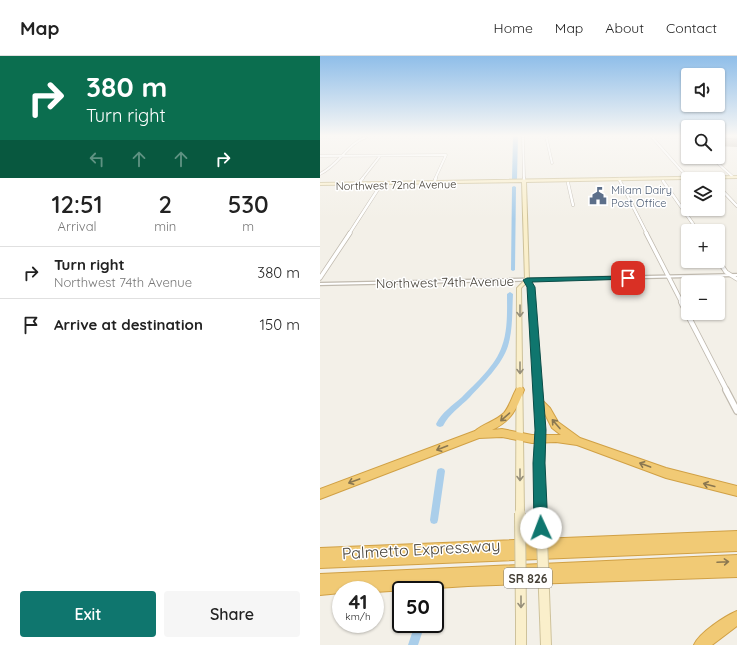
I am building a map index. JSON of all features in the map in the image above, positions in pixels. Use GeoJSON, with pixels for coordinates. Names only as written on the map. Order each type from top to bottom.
{"type":"FeatureCollection","features":[{"type":"Feature","properties":{"kind":"highway"},"geometry":{"type":"LineString","coordinates":[[478,434],[484,428],[498,422],[509,414],[520,390]]}},
{"type":"Feature","properties":{"kind":"highway"},"geometry":{"type":"LineString","coordinates":[[539,402],[547,410],[555,425],[578,442]]}},
{"type":"Feature","properties":{"kind":"highway"},"geometry":{"type":"LineString","coordinates":[[320,494],[478,434],[502,433],[520,437],[540,439],[556,438],[578,442],[666,473],[737,491]]}},
{"type":"Feature","properties":{"kind":"highway","name":"Palmetto Expressway"},"geometry":{"type":"LineString","coordinates":[[320,554],[472,546],[737,537]]}},
{"type":"Feature","properties":{"kind":"highway"},"geometry":{"type":"LineString","coordinates":[[320,562],[737,545]]}},
{"type":"Feature","properties":{"kind":"highway"},"geometry":{"type":"LineString","coordinates":[[320,580],[737,561]]}},
{"type":"Feature","properties":{"kind":"highway","name":"SR 826"},"geometry":{"type":"LineString","coordinates":[[320,588],[468,580],[737,571]]}},
{"type":"Feature","properties":{"kind":"highway"},"geometry":{"type":"LineString","coordinates":[[701,645],[719,630],[737,618]]}},
{"type":"Feature","properties":{"kind":"main road","name":"Northwest 72nd Avenue"},"geometry":{"type":"LineString","coordinates":[[725,178],[736,178]]}},
{"type":"Feature","properties":{"kind":"main road"},"geometry":{"type":"LineString","coordinates":[[725,179],[736,178]]}},
{"type":"Feature","properties":{"kind":"main road","name":"Northwest 72nd Avenue"},"geometry":{"type":"LineString","coordinates":[[320,185],[681,179]]}},
{"type":"Feature","properties":{"kind":"main road","name":"Northwest 72nd Avenue"},"geometry":{"type":"LineString","coordinates":[[524,182],[568,183],[620,180],[663,181],[681,180]]}},
{"type":"Feature","properties":{"kind":"main road"},"geometry":{"type":"LineString","coordinates":[[524,182],[527,280],[531,287],[539,402],[539,463],[546,645]]}},
{"type":"Feature","properties":{"kind":"main road","name":"Northwest 72nd Avenue"},"geometry":{"type":"LineString","coordinates":[[320,185],[359,183],[381,184]]}},
{"type":"Feature","properties":{"kind":"main road"},"geometry":{"type":"LineString","coordinates":[[521,645],[520,288],[527,280]]}},
{"type":"Feature","properties":{"kind":"street"},"geometry":{"type":"LineString","coordinates":[[320,174],[329,170],[335,163]]}},
{"type":"Feature","properties":{"kind":"street"},"geometry":{"type":"LineString","coordinates":[[359,183],[374,163]]}},
{"type":"Feature","properties":{"kind":"street"},"geometry":{"type":"LineString","coordinates":[[434,183],[442,163]]}},
{"type":"Feature","properties":{"kind":"street"},"geometry":{"type":"LineString","coordinates":[[524,163],[524,182]]}},
{"type":"Feature","properties":{"kind":"street"},"geometry":{"type":"LineString","coordinates":[[675,163],[682,172]]}},
{"type":"Feature","properties":{"kind":"street"},"geometry":{"type":"LineString","coordinates":[[719,164],[736,178]]}},
{"type":"Feature","properties":{"kind":"street"},"geometry":{"type":"LineString","coordinates":[[620,180],[737,411]]}},
{"type":"Feature","properties":{"kind":"street"},"geometry":{"type":"LineString","coordinates":[[663,181],[693,224]]}},
{"type":"Feature","properties":{"kind":"street"},"geometry":{"type":"LineString","coordinates":[[568,183],[573,205]]}},
{"type":"Feature","properties":{"kind":"street"},"geometry":{"type":"LineString","coordinates":[[320,278],[381,184]]}},
{"type":"Feature","properties":{"kind":"street"},"geometry":{"type":"LineString","coordinates":[[725,193],[737,206]]}},
{"type":"Feature","properties":{"kind":"street"},"geometry":{"type":"LineString","coordinates":[[723,268],[726,272],[737,279]]}},
{"type":"Feature","properties":{"kind":"street","name":"Northwest 74th Avenue"},"geometry":{"type":"LineString","coordinates":[[320,284],[737,275]]}},
{"type":"Feature","properties":{"kind":"water"},"geometry":{"type":"Polygon","coordinates":[[[512,163],[517,163],[517,179],[512,179],[512,163]]]}},
{"type":"Feature","properties":{"kind":"waterway"},"geometry":{"type":"LineString","coordinates":[[513,270],[514,187]]}},
{"type":"Feature","properties":{"kind":"waterway"},"geometry":{"type":"LineString","coordinates":[[440,424],[446,414],[461,402],[486,376],[502,354],[508,334],[510,294]]}},
{"type":"Feature","properties":{"kind":"waterway"},"geometry":{"type":"LineString","coordinates":[[434,520],[441,471]]}},
{"type":"Feature","properties":{"kind":"waterway"},"geometry":{"type":"LineString","coordinates":[[413,645],[417,633]]}},
{"type":"Feature","properties":{"kind":"place","name":"Milam Dairy Post Office"},"geometry":{"type":"Point","coordinates":[598,196]}},
{"type":"Feature","properties":{"kind":"route"},"geometry":{"type":"LineString","coordinates":[[541,528],[539,463],[541,430],[538,370],[531,287],[527,280],[628,278]]}}]}
